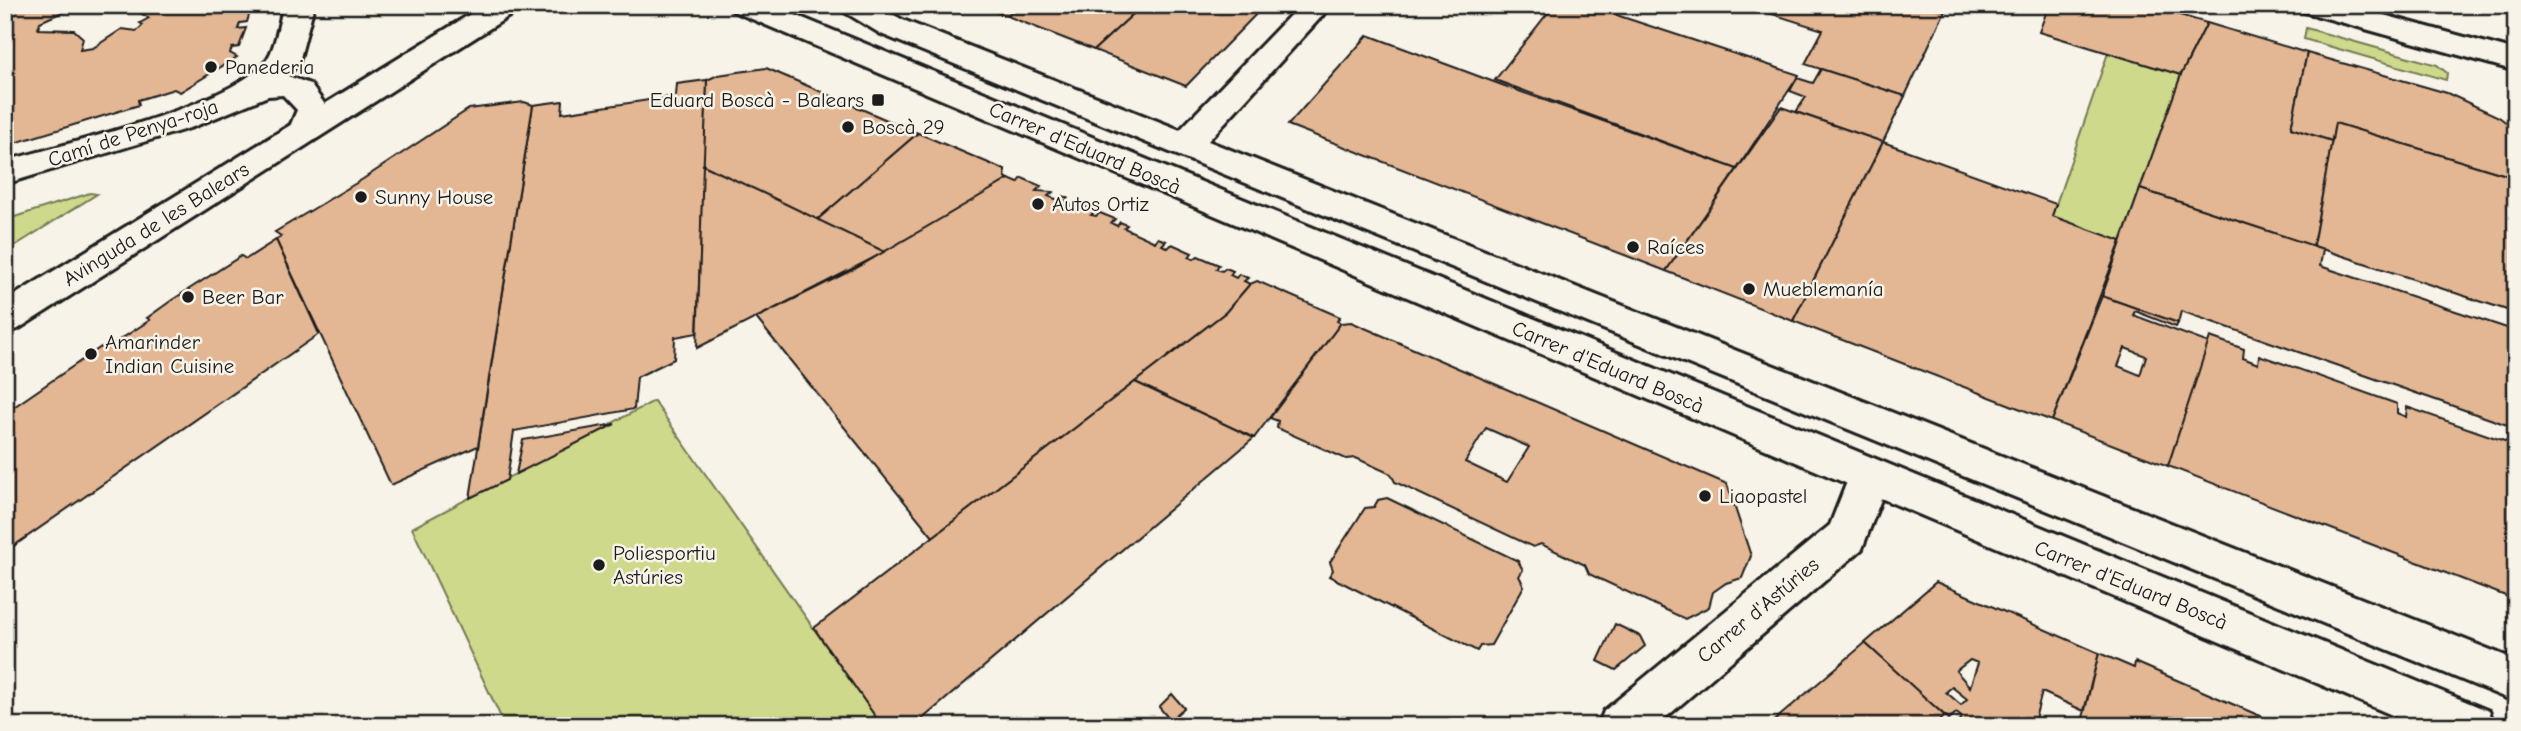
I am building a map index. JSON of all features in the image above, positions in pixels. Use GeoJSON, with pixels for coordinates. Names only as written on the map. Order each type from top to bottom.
{"type":"FeatureCollection","features":[{"type":"Feature","properties":{"kind":"main road"},"geometry":{"type":"LineString","coordinates":[[259,87],[283,62],[299,5]]}},
{"type":"Feature","properties":{"kind":"main road","name":"Avinguda de les Balears"},"geometry":{"type":"LineString","coordinates":[[5,319],[506,5]]}},
{"type":"Feature","properties":{"kind":"main road","name":"Carrer d'Eduard Boscà"},"geometry":{"type":"LineString","coordinates":[[744,5],[2472,726]]}},
{"type":"Feature","properties":{"kind":"main road","name":"Carrer d'Eduard Boscà"},"geometry":{"type":"LineString","coordinates":[[854,5],[892,27],[2516,681]]}},
{"type":"Feature","properties":{"kind":"main road"},"geometry":{"type":"LineString","coordinates":[[1185,145],[1317,5]]}},
{"type":"Feature","properties":{"kind":"main road"},"geometry":{"type":"LineString","coordinates":[[2312,5],[2516,61]]}},
{"type":"Feature","properties":{"kind":"main road"},"geometry":{"type":"LineString","coordinates":[[259,87],[279,84],[295,88],[307,96],[313,110],[306,129]]}},
{"type":"Feature","properties":{"kind":"main road","name":"Camí de Penya-roja"},"geometry":{"type":"LineString","coordinates":[[5,173],[208,110],[259,87]]}},
{"type":"Feature","properties":{"kind":"main road","name":"Carrer d'Astúries"},"geometry":{"type":"LineString","coordinates":[[1621,726],[1846,536],[1870,477]]}},
{"type":"Feature","properties":{"kind":"green space"},"geometry":{"type":"Polygon","coordinates":[[[2306,28],[2437,65],[2447,73],[2446,80],[2304,39],[2306,28]]]}},
{"type":"Feature","properties":{"kind":"green space"},"geometry":{"type":"Polygon","coordinates":[[[2108,53],[2181,75],[2121,241],[2052,216],[2108,53]]]}},
{"type":"Feature","properties":{"kind":"green space"},"geometry":{"type":"Polygon","coordinates":[[[90,193],[97,194],[5,252],[5,220],[90,193]]]}},
{"type":"Feature","properties":{"kind":"green space","name":"Poliesportiu Astúries"},"geometry":{"type":"Polygon","coordinates":[[[654,401],[882,726],[505,726],[412,528],[654,401]]]}},
{"type":"Feature","properties":{"kind":"building"},"geometry":{"type":"Polygon","coordinates":[[[5,5],[76,6],[40,22],[38,29],[74,30],[83,38],[80,50],[93,48],[122,29],[137,31],[143,25],[140,23],[149,18],[142,14],[158,5],[252,5],[247,22],[240,23],[238,29],[246,28],[239,47],[232,48],[230,53],[237,57],[180,92],[174,89],[138,100],[139,105],[5,146],[5,5]]]}},
{"type":"Feature","properties":{"kind":"building"},"geometry":{"type":"Polygon","coordinates":[[[978,5],[1020,5],[1007,16],[978,5]]]}},
{"type":"Feature","properties":{"kind":"building"},"geometry":{"type":"Polygon","coordinates":[[[1020,5],[1143,5],[1094,50],[1007,16],[1020,5]]]}},
{"type":"Feature","properties":{"kind":"building"},"geometry":{"type":"Polygon","coordinates":[[[1143,5],[1265,5],[1186,86],[1094,50],[1143,5]]]}},
{"type":"Feature","properties":{"kind":"building"},"geometry":{"type":"Polygon","coordinates":[[[1554,5],[1586,5],[1799,75],[1737,169],[1495,80],[1554,5]]]}},
{"type":"Feature","properties":{"kind":"building"},"geometry":{"type":"Polygon","coordinates":[[[1744,5],[1926,5],[1945,11],[1905,96],[1805,64],[1823,30],[1744,5]]]}},
{"type":"Feature","properties":{"kind":"building"},"geometry":{"type":"Polygon","coordinates":[[[2049,5],[2146,5],[2207,23],[2181,75],[2039,32],[2049,5]]]}},
{"type":"Feature","properties":{"kind":"building"},"geometry":{"type":"Polygon","coordinates":[[[2416,5],[2485,5],[2442,12],[2416,5]]]}},
{"type":"Feature","properties":{"kind":"building"},"geometry":{"type":"Polygon","coordinates":[[[2207,23],[2307,53],[2291,128],[2332,141],[2313,246],[2140,189],[2181,75],[2207,23]]]}},
{"type":"Feature","properties":{"kind":"building"},"geometry":{"type":"Polygon","coordinates":[[[1368,35],[1737,169],[1666,271],[1288,125],[1368,35]]]}},
{"type":"Feature","properties":{"kind":"building"},"geometry":{"type":"Polygon","coordinates":[[[2307,53],[2447,93],[2499,117],[2516,130],[2516,178],[2335,123],[2332,141],[2291,128],[2307,53]]]}},
{"type":"Feature","properties":{"kind":"building"},"geometry":{"type":"Polygon","coordinates":[[[766,68],[918,133],[817,220],[703,165],[707,80],[718,75],[766,68]]]}},
{"type":"Feature","properties":{"kind":"building"},"geometry":{"type":"Polygon","coordinates":[[[1821,69],[1905,96],[1883,142],[1796,112],[1806,97],[1790,91],[1797,78],[1813,83],[1821,69]]]}},
{"type":"Feature","properties":{"kind":"building"},"geometry":{"type":"Polygon","coordinates":[[[707,80],[697,333],[675,337],[674,359],[637,377],[634,409],[514,431],[507,480],[470,498],[533,105],[563,101],[562,113],[676,96],[677,84],[707,80]]]}},
{"type":"Feature","properties":{"kind":"building"},"geometry":{"type":"Polygon","coordinates":[[[524,102],[533,105],[478,446],[391,485],[276,240],[281,236],[275,232],[363,179],[469,109],[524,102]]]}},
{"type":"Feature","properties":{"kind":"building"},"geometry":{"type":"Polygon","coordinates":[[[1781,107],[1883,142],[1793,321],[1666,271],[1781,107]]]}},
{"type":"Feature","properties":{"kind":"building"},"geometry":{"type":"Polygon","coordinates":[[[2335,123],[2516,178],[2516,313],[2313,246],[2335,123]]]}},
{"type":"Feature","properties":{"kind":"building"},"geometry":{"type":"Polygon","coordinates":[[[918,133],[1005,170],[1005,177],[1009,179],[885,252],[817,220],[918,133]]]}},
{"type":"Feature","properties":{"kind":"building"},"geometry":{"type":"Polygon","coordinates":[[[1883,142],[2056,204],[2052,216],[2121,241],[2052,421],[1793,321],[1883,142]]]}},
{"type":"Feature","properties":{"kind":"building"},"geometry":{"type":"Polygon","coordinates":[[[703,165],[763,193],[885,252],[697,348],[703,165]]]}},
{"type":"Feature","properties":{"kind":"building"},"geometry":{"type":"Polygon","coordinates":[[[1022,178],[1041,186],[1036,191],[1053,192],[1048,196],[1058,200],[1063,196],[1068,198],[1064,203],[1071,206],[1076,202],[1095,211],[1091,215],[1100,213],[1115,219],[1111,223],[1117,226],[1120,222],[1127,225],[1124,228],[1155,242],[1158,238],[1166,241],[1162,245],[1168,248],[1172,244],[1192,253],[1189,257],[1194,259],[1198,256],[1219,265],[1216,269],[1222,271],[1226,268],[1233,271],[1230,275],[1236,278],[1239,274],[1248,278],[1244,281],[1250,284],[1226,312],[933,537],[756,318],[858,267],[1009,179],[1018,183],[1022,178]]]}},
{"type":"Feature","properties":{"kind":"building"},"geometry":{"type":"Polygon","coordinates":[[[2140,189],[2323,249],[2320,266],[2516,331],[2516,428],[2181,311],[2178,323],[2102,296],[2140,189]]]}},
{"type":"Feature","properties":{"kind":"building"},"geometry":{"type":"Polygon","coordinates":[[[276,240],[319,334],[5,552],[5,413],[101,347],[104,350],[150,320],[147,318],[172,300],[241,256],[246,259],[276,240]]]}},
{"type":"Feature","properties":{"kind":"building"},"geometry":{"type":"Polygon","coordinates":[[[1257,281],[1340,317],[1337,321],[1341,323],[1254,438],[1135,382],[1226,312],[1250,284],[1257,281]]]}},
{"type":"Feature","properties":{"kind":"building"},"geometry":{"type":"Polygon","coordinates":[[[2102,296],[2178,323],[2176,327],[2135,311],[2133,315],[2209,343],[2168,466],[2052,421],[2102,296]],[[2125,348],[2118,366],[2140,375],[2146,356],[2125,348]]]}},
{"type":"Feature","properties":{"kind":"building"},"geometry":{"type":"Polygon","coordinates":[[[1351,322],[1727,484],[1751,556],[1742,578],[1726,583],[1713,592],[1709,607],[1685,619],[1589,574],[1585,565],[1541,544],[1533,547],[1395,482],[1391,474],[1356,458],[1346,459],[1277,428],[1278,421],[1270,418],[1341,323],[1351,322]],[[1486,428],[1465,462],[1507,482],[1529,447],[1486,428]]]}},
{"type":"Feature","properties":{"kind":"building"},"geometry":{"type":"Polygon","coordinates":[[[2210,337],[2244,349],[2243,358],[2258,364],[2259,355],[2397,404],[2397,413],[2406,417],[2407,407],[2516,445],[2516,600],[2168,466],[2210,337]]]}},
{"type":"Feature","properties":{"kind":"building"},"geometry":{"type":"Polygon","coordinates":[[[1135,382],[1254,438],[914,726],[882,726],[814,628],[1135,382]]]}},
{"type":"Feature","properties":{"kind":"building"},"geometry":{"type":"Polygon","coordinates":[[[615,424],[516,474],[523,440],[615,424]]]}},
{"type":"Feature","properties":{"kind":"building"},"geometry":{"type":"Polygon","coordinates":[[[1387,498],[1518,561],[1523,570],[1519,576],[1524,586],[1491,645],[1480,646],[1477,651],[1329,576],[1333,570],[1330,562],[1365,508],[1374,507],[1378,500],[1387,498]]]}},
{"type":"Feature","properties":{"kind":"building"},"geometry":{"type":"Polygon","coordinates":[[[1936,582],[2099,653],[2084,711],[2042,692],[2035,719],[2049,726],[1957,726],[1962,717],[1956,713],[1949,719],[1865,643],[1936,582]],[[1970,660],[1956,671],[1970,687],[1978,663],[1970,660]],[[1952,687],[1946,692],[1961,705],[1967,699],[1952,687]]]}},
{"type":"Feature","properties":{"kind":"building"},"geometry":{"type":"Polygon","coordinates":[[[1615,624],[1640,636],[1645,646],[1616,670],[1598,661],[1615,624]]]}},
{"type":"Feature","properties":{"kind":"building"},"geometry":{"type":"Polygon","coordinates":[[[1865,643],[1945,716],[1934,726],[1768,726],[1865,643]]]}},
{"type":"Feature","properties":{"kind":"building"},"geometry":{"type":"Polygon","coordinates":[[[2099,653],[2134,668],[2135,662],[2274,722],[2274,726],[2081,726],[2099,653]]]}},
{"type":"Feature","properties":{"kind":"building"},"geometry":{"type":"Polygon","coordinates":[[[1172,694],[1184,708],[1170,720],[1159,707],[1172,694]]]}},
{"type":"Feature","properties":{"kind":"place","name":"Panederia"},"geometry":{"type":"Point","coordinates":[211,67]}},
{"type":"Feature","properties":{"kind":"place","name":"Eduard Boscà - Balears"},"geometry":{"type":"Point","coordinates":[878,100]}},
{"type":"Feature","properties":{"kind":"place","name":"Boscà 29"},"geometry":{"type":"Point","coordinates":[848,127]}},
{"type":"Feature","properties":{"kind":"place","name":"Sunny House"},"geometry":{"type":"Point","coordinates":[361,197]}},
{"type":"Feature","properties":{"kind":"place","name":"Autos Ortiz"},"geometry":{"type":"Point","coordinates":[1038,204]}},
{"type":"Feature","properties":{"kind":"place","name":"Raíces"},"geometry":{"type":"Point","coordinates":[1633,247]}},
{"type":"Feature","properties":{"kind":"place","name":"Mueblemanía"},"geometry":{"type":"Point","coordinates":[1749,289]}},
{"type":"Feature","properties":{"kind":"place","name":"Beer Bar"},"geometry":{"type":"Point","coordinates":[188,297]}},
{"type":"Feature","properties":{"kind":"place","name":"Amarinder Indian Cuisine"},"geometry":{"type":"Point","coordinates":[91,354]}},
{"type":"Feature","properties":{"kind":"place","name":"Liaopastel"},"geometry":{"type":"Point","coordinates":[1705,496]}},
{"type":"Feature","properties":{"kind":"place","name":"Poliesportiu Astúries"},"geometry":{"type":"Point","coordinates":[599,565]}}]}
